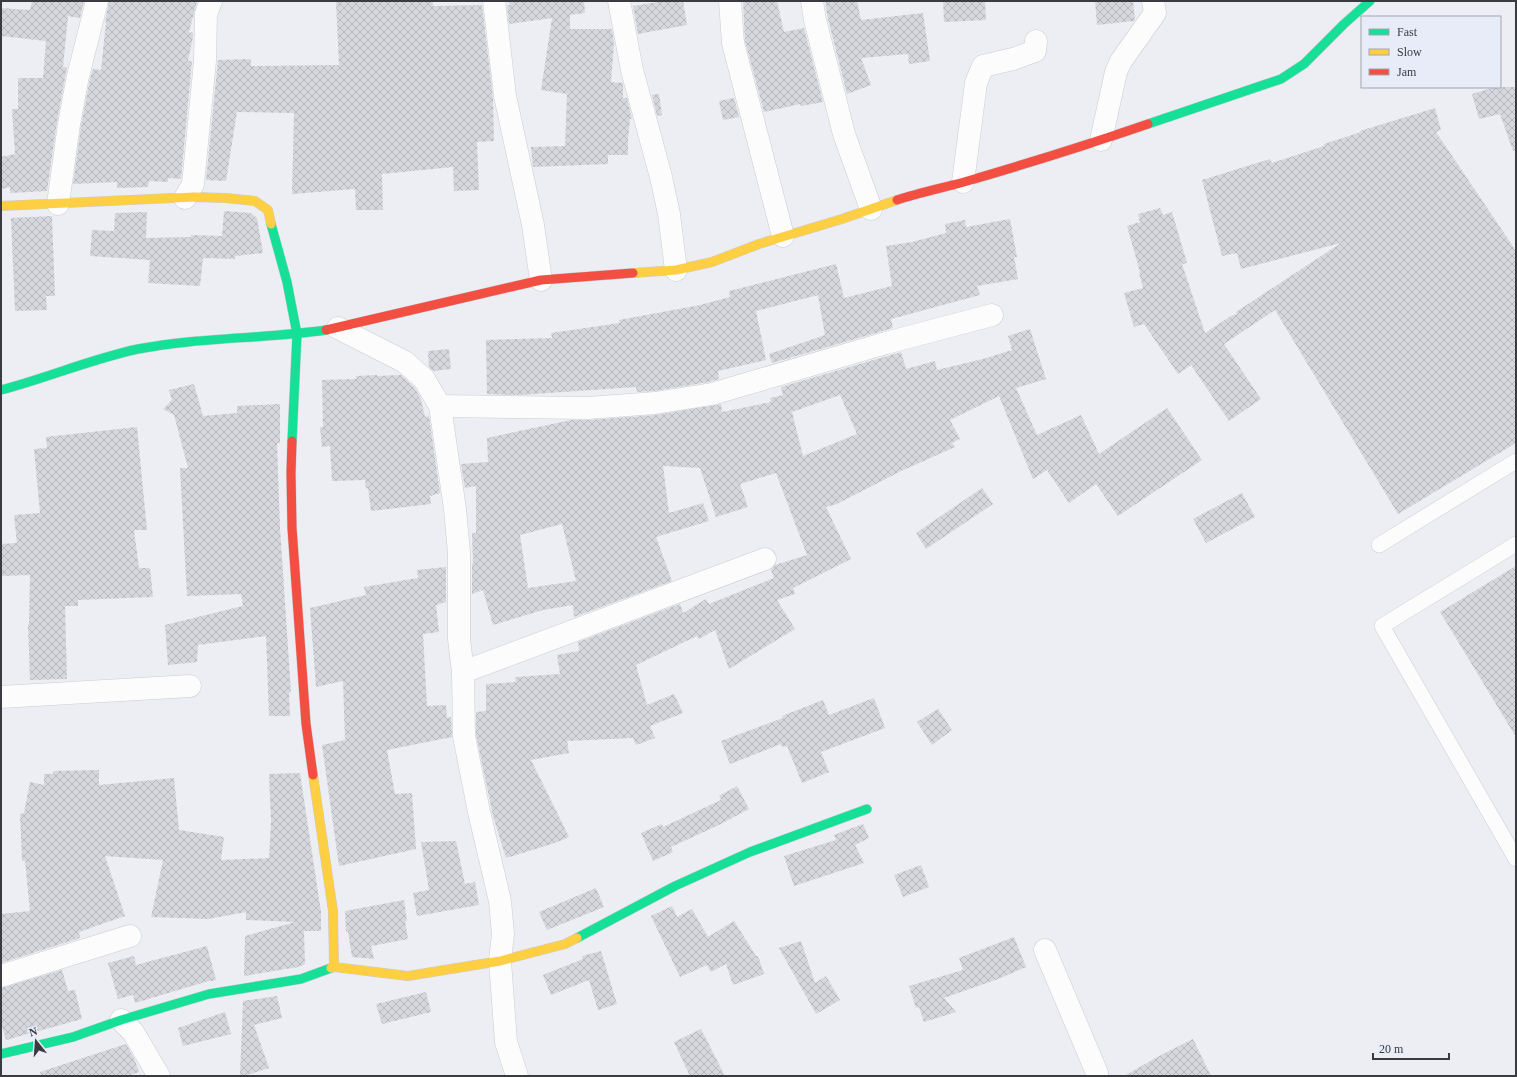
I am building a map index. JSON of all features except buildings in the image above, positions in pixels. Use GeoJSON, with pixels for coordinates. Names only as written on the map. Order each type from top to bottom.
{"type":"FeatureCollection","features":[{"type":"Feature","properties":{"kind":"street"},"geometry":{"type":"LineString","coordinates":[[58,204],[69,124],[78,76],[97,1]]}},
{"type":"Feature","properties":{"kind":"street"},"geometry":{"type":"LineString","coordinates":[[185,198],[193,184],[205,61],[206,14],[211,1]]}},
{"type":"Feature","properties":{"kind":"street"},"geometry":{"type":"LineString","coordinates":[[494,1],[505,96],[533,225],[541,280]]}},
{"type":"Feature","properties":{"kind":"street"},"geometry":{"type":"LineString","coordinates":[[619,1],[632,70],[661,177],[669,214],[676,270]]}},
{"type":"Feature","properties":{"kind":"street"},"geometry":{"type":"LineString","coordinates":[[730,1],[733,43],[783,236]]}},
{"type":"Feature","properties":{"kind":"street"},"geometry":{"type":"LineString","coordinates":[[812,1],[815,20],[844,134],[872,209]]}},
{"type":"Feature","properties":{"kind":"street"},"geometry":{"type":"LineString","coordinates":[[1101,140],[1116,72],[1121,61],[1155,12],[1153,1]]}},
{"type":"Feature","properties":{"kind":"street"},"geometry":{"type":"LineString","coordinates":[[1,390],[32,382],[102,358],[139,350],[214,339],[297,334],[338,328],[541,280],[588,275],[676,270],[712,262],[783,236],[919,193],[963,182],[1101,140],[1281,79],[1304,64],[1344,24],[1370,1]]}},
{"type":"Feature","properties":{"kind":"street"},"geometry":{"type":"LineString","coordinates":[[963,182],[976,84],[983,66],[1035,52],[1036,41]]}},
{"type":"Feature","properties":{"kind":"street"},"geometry":{"type":"LineString","coordinates":[[1,206],[185,198],[226,198],[255,201],[268,210],[287,282],[297,334],[291,473],[292,528],[306,724],[333,911],[334,967]]}},
{"type":"Feature","properties":{"kind":"street"},"geometry":{"type":"LineString","coordinates":[[440,406],[588,408],[655,404],[705,396],[788,373],[886,343],[992,315]]}},
{"type":"Feature","properties":{"kind":"street"},"geometry":{"type":"LineString","coordinates":[[338,328],[405,362],[424,379],[440,406],[456,509],[459,553],[459,639],[463,672],[464,736],[479,812],[500,901],[503,934],[500,961],[506,1042],[517,1076]]}},
{"type":"Feature","properties":{"kind":"street"},"geometry":{"type":"LineString","coordinates":[[463,672],[765,559]]}},
{"type":"Feature","properties":{"kind":"street"},"geometry":{"type":"LineString","coordinates":[[1,697],[190,686]]}},
{"type":"Feature","properties":{"kind":"street"},"geometry":{"type":"LineString","coordinates":[[1,1054],[73,1037],[121,1020],[210,994],[301,979],[334,967],[408,976],[500,961],[565,944],[676,886],[750,852],[867,809]]}},
{"type":"Feature","properties":{"kind":"street"},"geometry":{"type":"LineString","coordinates":[[1,976],[130,936]]}},
{"type":"Feature","properties":{"kind":"street"},"geometry":{"type":"LineString","coordinates":[[1045,950],[1097,1076]]}},
{"type":"Feature","properties":{"kind":"street"},"geometry":{"type":"LineString","coordinates":[[121,1020],[133,1032],[159,1076]]}},
{"type":"Feature","properties":{"kind":"lane"},"geometry":{"type":"LineString","coordinates":[[1379,545],[1516,461]]}},
{"type":"Feature","properties":{"kind":"lane"},"geometry":{"type":"LineString","coordinates":[[1516,544],[1382,626],[1516,859]]}},
{"type":"Feature","properties":{"kind":"traffic: fast"},"geometry":{"type":"LineString","coordinates":[[1148,124],[1281,79],[1304,64],[1344,24],[1370,1]]}},
{"type":"Feature","properties":{"kind":"traffic: fast"},"geometry":{"type":"LineString","coordinates":[[271,224],[287,282],[297,334],[292,441]]}},
{"type":"Feature","properties":{"kind":"traffic: fast"},"geometry":{"type":"LineString","coordinates":[[1,390],[103,358],[138,349],[185,342],[326,330]]}},
{"type":"Feature","properties":{"kind":"traffic: fast"},"geometry":{"type":"LineString","coordinates":[[577,938],[675,886],[750,852],[867,809]]}},
{"type":"Feature","properties":{"kind":"traffic: fast"},"geometry":{"type":"LineString","coordinates":[[1,1054],[73,1037],[121,1020],[209,994],[301,979],[331,968]]}},
{"type":"Feature","properties":{"kind":"traffic: slow"},"geometry":{"type":"LineString","coordinates":[[1,206],[194,197],[226,198],[255,201],[268,210],[271,224]]}},
{"type":"Feature","properties":{"kind":"traffic: slow"},"geometry":{"type":"LineString","coordinates":[[633,273],[676,270],[712,262],[759,244],[842,219],[897,200]]}},
{"type":"Feature","properties":{"kind":"traffic: slow"},"geometry":{"type":"LineString","coordinates":[[313,775],[333,911],[334,967]]}},
{"type":"Feature","properties":{"kind":"traffic: slow"},"geometry":{"type":"LineString","coordinates":[[331,968],[334,967],[408,976],[500,961],[565,944],[577,938]]}},
{"type":"Feature","properties":{"kind":"traffic: jam"},"geometry":{"type":"LineString","coordinates":[[897,200],[964,182],[1148,124]]}},
{"type":"Feature","properties":{"kind":"traffic: jam"},"geometry":{"type":"LineString","coordinates":[[326,330],[541,280],[633,273]]}},
{"type":"Feature","properties":{"kind":"traffic: jam"},"geometry":{"type":"LineString","coordinates":[[292,441],[292,528],[306,724],[313,775]]}}]}
